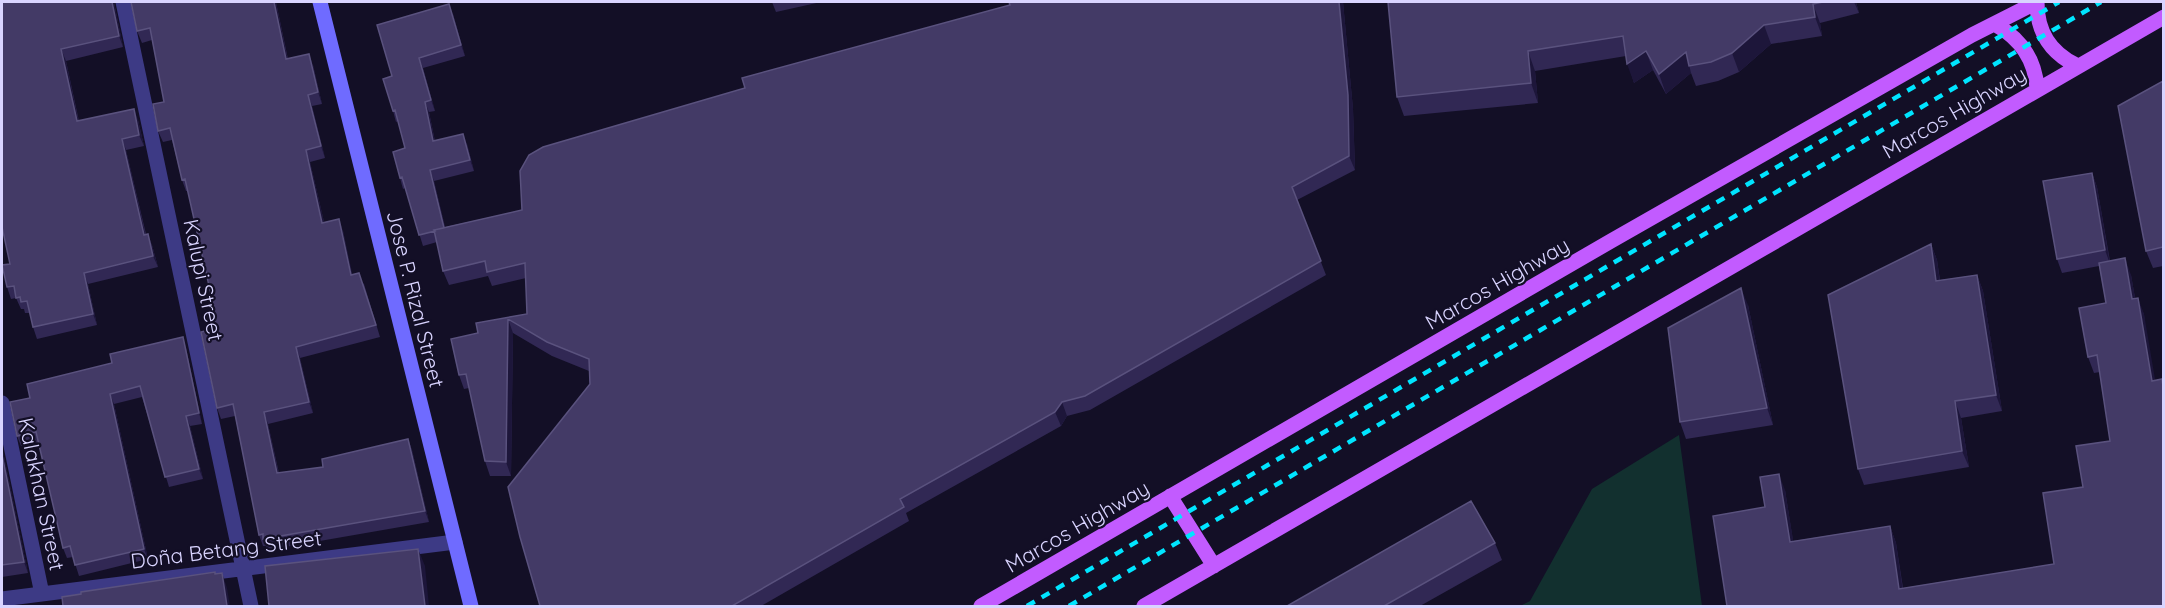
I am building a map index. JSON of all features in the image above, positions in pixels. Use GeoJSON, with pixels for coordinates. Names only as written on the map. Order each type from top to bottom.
{"type":"FeatureCollection","features":[{"type":"Feature","properties":{"kind":"main road","name":"Marcos Highway"},"geometry":{"type":"LineString","coordinates":[[981,606],[1972,35],[1996,25],[2037,2]]}},
{"type":"Feature","properties":{"kind":"main road"},"geometry":{"type":"LineString","coordinates":[[2037,2],[2037,15],[2046,40],[2059,55],[2076,65]]}},
{"type":"Feature","properties":{"kind":"main road","name":"Marcos Highway"},"geometry":{"type":"LineString","coordinates":[[1144,606],[2076,65],[2163,17]]}},
{"type":"Feature","properties":{"kind":"main road"},"geometry":{"type":"LineString","coordinates":[[1996,25],[2013,36],[2026,51],[2034,69],[2037,88]]}},
{"type":"Feature","properties":{"kind":"main road"},"geometry":{"type":"LineString","coordinates":[[1170,496],[1214,566]]}},
{"type":"Feature","properties":{"kind":"street","name":"Kalupi Street"},"geometry":{"type":"LineString","coordinates":[[123,2],[251,606]]}},
{"type":"Feature","properties":{"kind":"street","name":"Jose P. Rizal Street"},"geometry":{"type":"LineString","coordinates":[[320,2],[471,606]]}},
{"type":"Feature","properties":{"kind":"street","name":"Kalakhan Street"},"geometry":{"type":"LineString","coordinates":[[2,403],[42,594]]}},
{"type":"Feature","properties":{"kind":"street","name":"Doña Betang Street"},"geometry":{"type":"LineString","coordinates":[[2,599],[455,542]]}},
{"type":"Feature","properties":{"kind":"green space"},"geometry":{"type":"Polygon","coordinates":[[[1679,435],[1702,606],[1520,606],[1530,601],[1592,489],[1679,435]]]}},
{"type":"Feature","properties":{"kind":"building"},"geometry":{"type":"Polygon","coordinates":[[[2,2],[112,2],[119,36],[61,49],[77,121],[134,109],[139,135],[122,139],[144,235],[148,234],[153,256],[84,273],[93,314],[33,327],[27,301],[21,302],[20,297],[16,298],[14,286],[7,287],[2,265],[10,264],[2,227],[2,2]]]}},
{"type":"Feature","properties":{"kind":"building"},"geometry":{"type":"Polygon","coordinates":[[[131,2],[274,2],[286,59],[309,54],[318,92],[308,95],[321,146],[306,150],[322,223],[339,219],[351,275],[359,273],[376,325],[296,347],[309,402],[264,412],[277,473],[323,467],[322,459],[408,439],[425,511],[263,539],[263,534],[259,535],[233,404],[217,408],[201,332],[216,328],[212,308],[214,308],[185,179],[182,180],[170,128],[158,131],[153,104],[164,102],[150,28],[137,31],[131,2]]]}},
{"type":"Feature","properties":{"kind":"building"},"geometry":{"type":"Polygon","coordinates":[[[1009,2],[1339,2],[1348,95],[1349,156],[1292,187],[1321,261],[1085,396],[1062,402],[1055,412],[900,499],[904,507],[732,606],[540,606],[508,487],[590,384],[589,359],[547,342],[508,319],[506,462],[485,461],[466,374],[459,375],[451,339],[478,333],[476,323],[527,314],[525,263],[487,272],[485,261],[443,271],[434,230],[522,210],[520,171],[529,155],[543,147],[745,88],[742,78],[1010,5],[1009,2]]]}},
{"type":"Feature","properties":{"kind":"building"},"geometry":{"type":"Polygon","coordinates":[[[1388,2],[1823,2],[1813,4],[1815,17],[1764,25],[1732,53],[1711,62],[1689,66],[1686,52],[1659,74],[1646,51],[1627,64],[1623,36],[1528,51],[1531,83],[1397,97],[1388,2]]]}},
{"type":"Feature","properties":{"kind":"building"},"geometry":{"type":"Polygon","coordinates":[[[449,4],[461,45],[419,58],[431,100],[425,102],[433,141],[463,134],[470,160],[430,170],[444,228],[419,235],[393,152],[405,148],[395,110],[393,111],[383,79],[392,76],[377,25],[449,4]]]}},
{"type":"Feature","properties":{"kind":"building"},"geometry":{"type":"Polygon","coordinates":[[[2163,81],[2163,247],[2146,251],[2118,106],[2163,81]]]}},
{"type":"Feature","properties":{"kind":"building"},"geometry":{"type":"Polygon","coordinates":[[[2092,173],[2105,250],[2057,259],[2043,181],[2092,173]]]}},
{"type":"Feature","properties":{"kind":"building"},"geometry":{"type":"Polygon","coordinates":[[[1931,244],[1936,281],[1977,275],[1996,395],[1955,401],[1962,451],[1858,469],[1828,295],[1931,244]]]}},
{"type":"Feature","properties":{"kind":"building"},"geometry":{"type":"Polygon","coordinates":[[[2125,258],[2132,299],[2138,298],[2152,381],[2162,379],[2163,387],[2163,606],[1727,606],[1713,516],[1765,507],[1760,477],[1779,474],[1790,542],[1890,526],[1899,589],[2054,564],[2043,493],[2083,487],[2076,446],[2110,441],[2097,355],[2088,357],[2079,308],[2106,303],[2099,263],[2125,258]]]}},
{"type":"Feature","properties":{"kind":"building"},"geometry":{"type":"Polygon","coordinates":[[[1741,288],[1767,408],[1680,422],[1668,328],[1741,288]]]}},
{"type":"Feature","properties":{"kind":"building"},"geometry":{"type":"Polygon","coordinates":[[[183,337],[199,413],[186,416],[199,469],[165,477],[140,386],[110,394],[144,549],[75,565],[70,546],[63,548],[36,432],[17,436],[10,402],[30,398],[27,384],[112,363],[110,354],[183,337]]]}},
{"type":"Feature","properties":{"kind":"building"},"geometry":{"type":"Polygon","coordinates":[[[2,455],[24,562],[2,565],[2,455]]]}},
{"type":"Feature","properties":{"kind":"building"},"geometry":{"type":"Polygon","coordinates":[[[1471,501],[1495,543],[1384,606],[1287,606],[1471,501]]]}},
{"type":"Feature","properties":{"kind":"building"},"geometry":{"type":"Polygon","coordinates":[[[418,549],[425,606],[269,606],[265,566],[418,549]]]}},
{"type":"Feature","properties":{"kind":"building"},"geometry":{"type":"Polygon","coordinates":[[[215,572],[215,574],[222,573],[227,606],[63,606],[62,597],[81,594],[81,592],[215,572]]]}},
{"type":"Feature","properties":{"kind":"railway"},"geometry":{"type":"LineString","coordinates":[[1027,606],[2059,2]]}},
{"type":"Feature","properties":{"kind":"railway"},"geometry":{"type":"LineString","coordinates":[[1069,606],[2101,2]]}}]}
